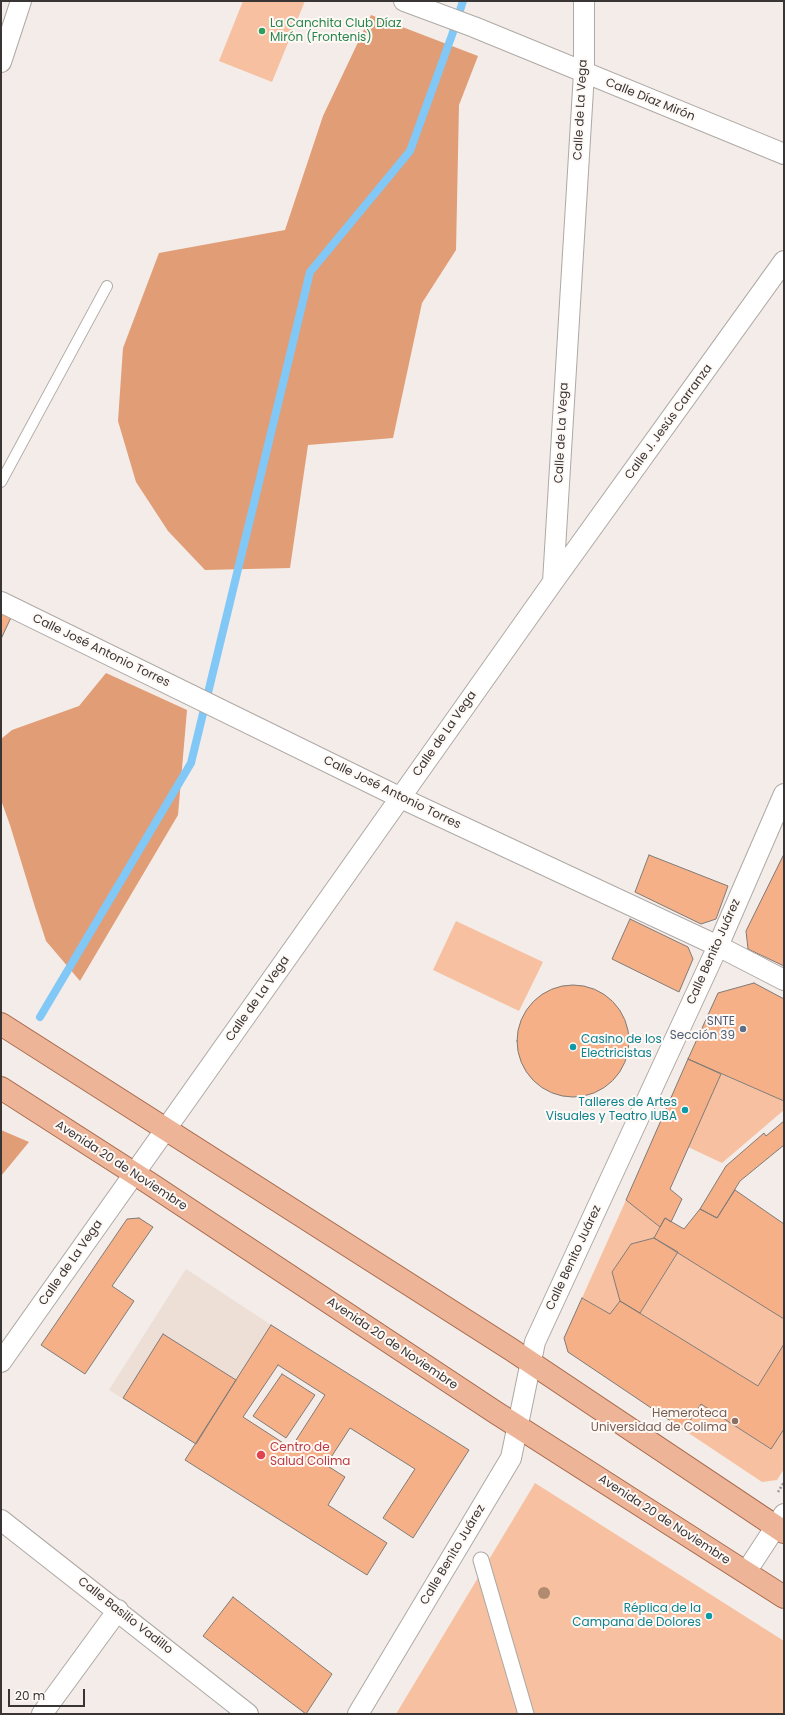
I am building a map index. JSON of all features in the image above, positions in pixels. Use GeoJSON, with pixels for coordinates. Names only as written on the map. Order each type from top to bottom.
{"type":"FeatureCollection","features":[{"type":"Feature","properties":{"kind":"main road"},"geometry":{"type":"LineString","coordinates":[[1,1024],[781,1524]]}},
{"type":"Feature","properties":{"kind":"main road","name":"Avenida 20 de Noviembre"},"geometry":{"type":"LineString","coordinates":[[1,1088],[517,1426],[784,1597]]}},
{"type":"Feature","properties":{"kind":"street"},"geometry":{"type":"LineString","coordinates":[[1,62],[21,1]]}},
{"type":"Feature","properties":{"kind":"street","name":"Calle Díaz Mirón"},"geometry":{"type":"LineString","coordinates":[[404,1],[784,154]]}},
{"type":"Feature","properties":{"kind":"street","name":"Calle de La Vega"},"geometry":{"type":"LineString","coordinates":[[1,1362],[553,582],[584,73],[584,1]]}},
{"type":"Feature","properties":{"kind":"street","name":"Calle J. Jesús Carranza"},"geometry":{"type":"LineString","coordinates":[[553,582],[784,261]]}},
{"type":"Feature","properties":{"kind":"street","name":"Calle José Antonio Torres"},"geometry":{"type":"LineString","coordinates":[[1,602],[401,798],[718,946],[784,980]]}},
{"type":"Feature","properties":{"kind":"street","name":"Calle Benito Juárez"},"geometry":{"type":"LineString","coordinates":[[358,1714],[511,1458],[535,1342],[718,946],[784,794]]}},
{"type":"Feature","properties":{"kind":"street","name":"Calle Basilio Vadillo"},"geometry":{"type":"LineString","coordinates":[[1,1520],[118,1610],[248,1714]]}},
{"type":"Feature","properties":{"kind":"street"},"geometry":{"type":"LineString","coordinates":[[746,1572],[781,1524]]}},
{"type":"Feature","properties":{"kind":"street"},"geometry":{"type":"LineString","coordinates":[[481,1560],[526,1714]]}},
{"type":"Feature","properties":{"kind":"street"},"geometry":{"type":"LineString","coordinates":[[42,1714],[118,1610]]}},
{"type":"Feature","properties":{"kind":"lane"},"geometry":{"type":"LineString","coordinates":[[1,482],[107,286]]}},
{"type":"Feature","properties":{"kind":"shaded area","name":"La Canchita Club Díaz Mirón (Frontenis)"},"geometry":{"type":"Polygon","coordinates":[[[243,1],[305,1],[272,82],[219,61],[243,1]]]}},
{"type":"Feature","properties":{"kind":"shaded area"},"geometry":{"type":"Polygon","coordinates":[[[371,15],[478,56],[459,105],[456,250],[422,303],[393,438],[308,445],[290,568],[205,570],[168,531],[136,482],[118,421],[123,348],[159,253],[285,230],[323,116],[371,15]]]}},
{"type":"Feature","properties":{"kind":"shaded area"},"geometry":{"type":"Polygon","coordinates":[[[106,673],[187,710],[178,815],[80,981],[46,941],[1,800],[1,739],[12,730],[79,706],[106,673]]]}},
{"type":"Feature","properties":{"kind":"shaded area"},"geometry":{"type":"Polygon","coordinates":[[[456,921],[543,962],[519,1011],[433,970],[456,921]]]}},
{"type":"Feature","properties":{"kind":"shaded area"},"geometry":{"type":"Polygon","coordinates":[[[721,1074],[784,1101],[784,1110],[722,1163],[688,1147],[721,1074]]]}},
{"type":"Feature","properties":{"kind":"shaded area"},"geometry":{"type":"Polygon","coordinates":[[[1,1130],[29,1142],[1,1176],[1,1130]]]}},
{"type":"Feature","properties":{"kind":"shaded area"},"geometry":{"type":"Polygon","coordinates":[[[626,1200],[660,1227],[654,1238],[631,1244],[612,1272],[620,1301],[610,1314],[582,1298],[626,1200]]]}},
{"type":"Feature","properties":{"kind":"shaded area"},"geometry":{"type":"Polygon","coordinates":[[[678,1253],[784,1319],[784,1344],[758,1386],[640,1313],[678,1253]]]}},
{"type":"Feature","properties":{"kind":"shaded area"},"geometry":{"type":"Polygon","coordinates":[[[186,1269],[271,1325],[196,1444],[109,1390],[186,1269]]]}},
{"type":"Feature","properties":{"kind":"shaded area"},"geometry":{"type":"Polygon","coordinates":[[[701,1404],[770,1449],[784,1429],[784,1469],[777,1480],[762,1482],[684,1430],[701,1404]]]}},
{"type":"Feature","properties":{"kind":"shaded area"},"geometry":{"type":"Polygon","coordinates":[[[535,1483],[784,1641],[784,1714],[396,1714],[535,1483]]]}},
{"type":"Feature","properties":{"kind":"building"},"geometry":{"type":"Polygon","coordinates":[[[1,605],[14,611],[1,639],[1,605]]]}},
{"type":"Feature","properties":{"kind":"building"},"geometry":{"type":"Polygon","coordinates":[[[784,854],[784,966],[748,949],[746,931],[784,854]]]}},
{"type":"Feature","properties":{"kind":"building"},"geometry":{"type":"Polygon","coordinates":[[[649,855],[728,886],[716,919],[701,924],[635,892],[649,855]]]}},
{"type":"Feature","properties":{"kind":"building","name":"SNTE Sección 39"},"geometry":{"type":"Polygon","coordinates":[[[630,919],[688,947],[693,959],[679,992],[612,959],[630,919]]]}},
{"type":"Feature","properties":{"kind":"building","name":"SNTE Sección 39"},"geometry":{"type":"Polygon","coordinates":[[[754,983],[784,999],[784,1101],[688,1059],[718,993],[754,983]]]}},
{"type":"Feature","properties":{"kind":"building","name":"Casino de los Electricistas"},"geometry":{"type":"Polygon","coordinates":[[[573,985],[594,989],[612,1002],[625,1020],[629,1041],[625,1062],[612,1080],[594,1093],[573,1097],[552,1093],[534,1080],[521,1062],[517,1041],[521,1020],[534,1002],[552,989],[573,985]]]}},
{"type":"Feature","properties":{"kind":"building","name":"Talleres de Artes Visuales y Teatro IUBA"},"geometry":{"type":"Polygon","coordinates":[[[688,1059],[721,1074],[670,1189],[682,1199],[671,1222],[665,1218],[660,1227],[626,1200],[688,1059]]]}},
{"type":"Feature","properties":{"kind":"building"},"geometry":{"type":"Polygon","coordinates":[[[784,1121],[784,1145],[740,1181],[717,1218],[700,1209],[726,1166],[764,1133],[766,1136],[784,1121]]]}},
{"type":"Feature","properties":{"kind":"building"},"geometry":{"type":"Polygon","coordinates":[[[735,1190],[784,1224],[784,1319],[654,1238],[665,1218],[684,1229],[700,1209],[717,1218],[735,1190]]]}},
{"type":"Feature","properties":{"kind":"building"},"geometry":{"type":"Polygon","coordinates":[[[139,1218],[153,1227],[112,1286],[134,1301],[85,1374],[41,1345],[127,1219],[139,1218]]]}},
{"type":"Feature","properties":{"kind":"building"},"geometry":{"type":"Polygon","coordinates":[[[654,1238],[678,1252],[640,1313],[620,1301],[612,1272],[631,1244],[654,1238]]]}},
{"type":"Feature","properties":{"kind":"building"},"geometry":{"type":"Polygon","coordinates":[[[582,1298],[610,1314],[620,1301],[758,1386],[784,1344],[784,1429],[771,1449],[701,1404],[684,1430],[568,1352],[564,1338],[582,1298]]]}},
{"type":"Feature","properties":{"kind":"building","name":"Centro de Salud Colima"},"geometry":{"type":"Polygon","coordinates":[[[271,1325],[469,1450],[413,1538],[383,1518],[415,1469],[350,1428],[326,1465],[345,1477],[328,1505],[387,1543],[367,1575],[185,1460],[271,1325]],[[282,1374],[253,1416],[286,1438],[315,1395],[282,1374]]]}},
{"type":"Feature","properties":{"kind":"building"},"geometry":{"type":"Polygon","coordinates":[[[163,1334],[236,1380],[196,1444],[123,1398],[163,1334]]]}},
{"type":"Feature","properties":{"kind":"building"},"geometry":{"type":"Polygon","coordinates":[[[278,1365],[325,1395],[291,1448],[243,1417],[278,1365]]]}},
{"type":"Feature","properties":{"kind":"building"},"geometry":{"type":"Polygon","coordinates":[[[233,1597],[332,1674],[306,1714],[203,1636],[233,1597]]]}},
{"type":"Feature","properties":{"kind":"waterway"},"geometry":{"type":"LineString","coordinates":[[40,1017],[191,763],[310,272],[410,151],[463,1]]}},
{"type":"Feature","properties":{"kind":"place","name":"La Canchita Club Díaz Mirón (Frontenis)"},"geometry":{"type":"Point","coordinates":[262,31]}},
{"type":"Feature","properties":{"kind":"place","name":"SNTE Sección 39"},"geometry":{"type":"Point","coordinates":[743,1029]}},
{"type":"Feature","properties":{"kind":"place","name":"Casino de los Electricistas"},"geometry":{"type":"Point","coordinates":[573,1047]}},
{"type":"Feature","properties":{"kind":"place","name":"Talleres de Artes Visuales y Teatro IUBA"},"geometry":{"type":"Point","coordinates":[685,1110]}},
{"type":"Feature","properties":{"kind":"place","name":"Hemeroteca Universidad de Colima"},"geometry":{"type":"Point","coordinates":[735,1421]}},
{"type":"Feature","properties":{"kind":"place","name":"Centro de Salud Colima"},"geometry":{"type":"Point","coordinates":[261,1455]}},
{"type":"Feature","properties":{"kind":"place","name":"Réplica de la Campana de Dolores"},"geometry":{"type":"Point","coordinates":[709,1616]}}]}
